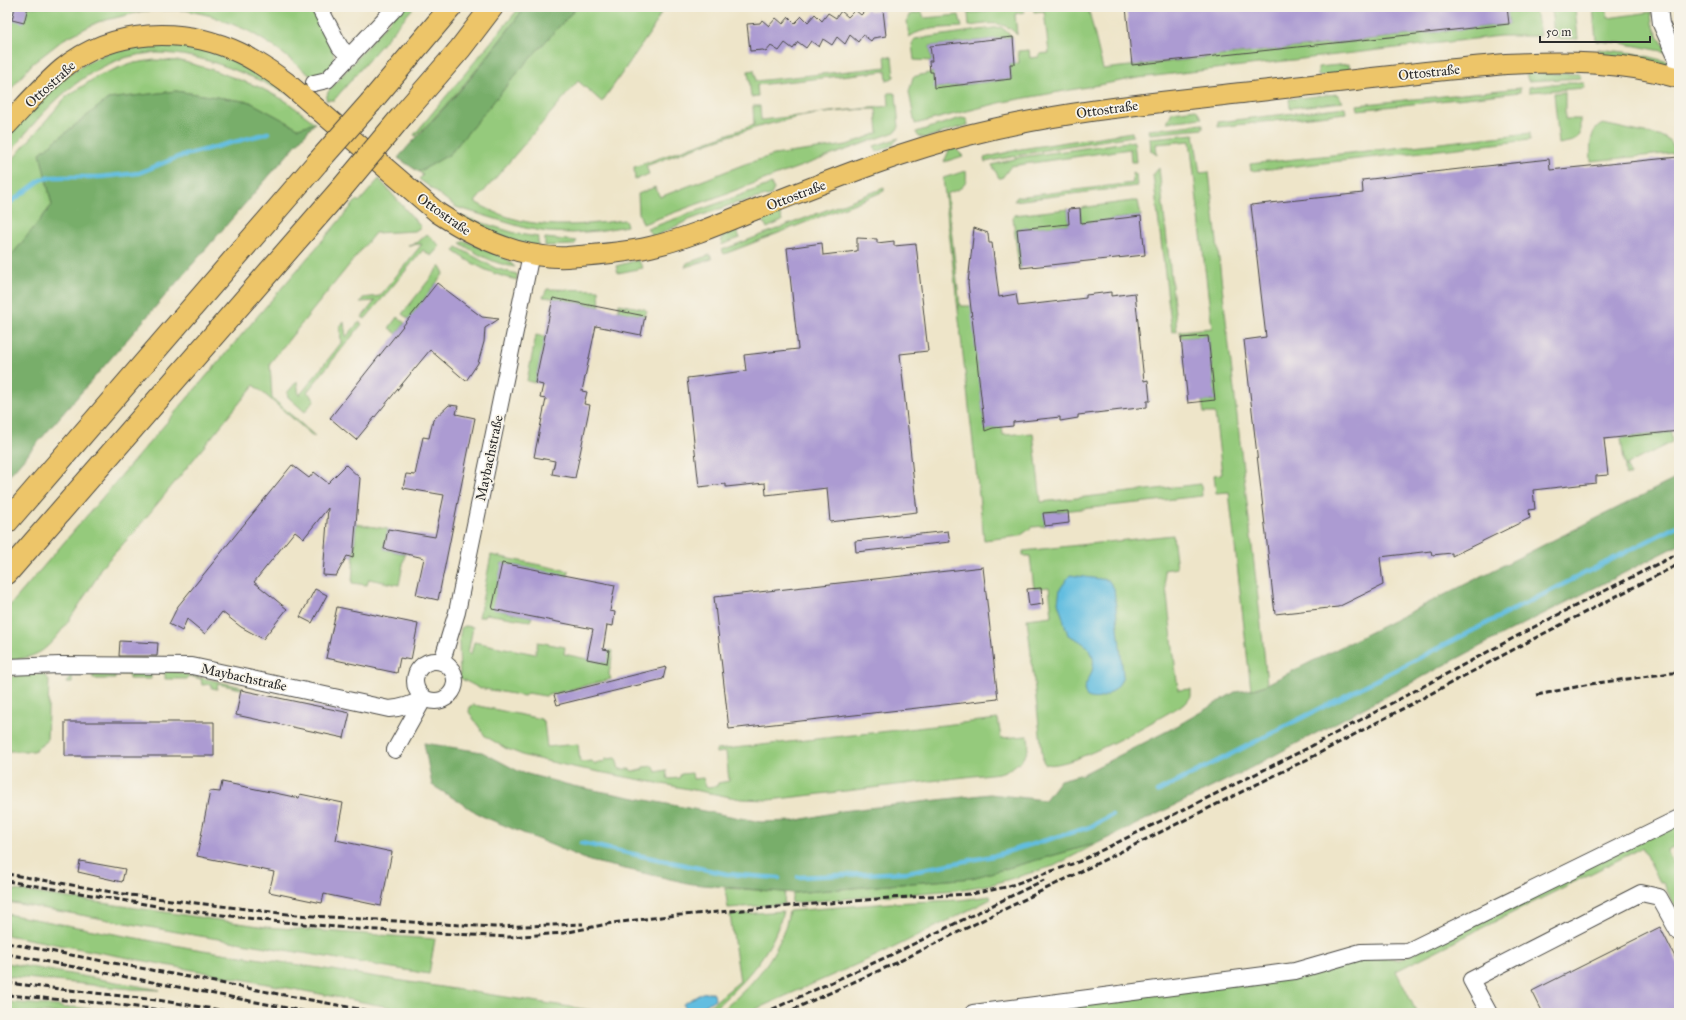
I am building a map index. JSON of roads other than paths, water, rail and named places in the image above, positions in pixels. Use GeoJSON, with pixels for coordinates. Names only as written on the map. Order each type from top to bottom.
{"type":"FeatureCollection","features":[{"type":"Feature","properties":{"kind":"highway"},"geometry":{"type":"LineString","coordinates":[[7,522],[371,102],[451,7]]}},
{"type":"Feature","properties":{"kind":"highway"},"geometry":{"type":"LineString","coordinates":[[7,573],[342,188],[460,49],[492,7]]}},
{"type":"Feature","properties":{"kind":"main road","name":"Ottostraße"},"geometry":{"type":"LineString","coordinates":[[7,125],[63,68],[92,51],[119,40],[152,34],[198,38],[240,52],[267,68],[286,82],[438,213],[462,229],[493,244],[531,254],[564,257],[650,247],[704,230],[914,151],[968,135],[1096,110],[1506,64],[1554,62],[1604,64],[1676,78]]}},
{"type":"Feature","properties":{"kind":"street"},"geometry":{"type":"LineString","coordinates":[[319,7],[340,47],[350,57]]}},
{"type":"Feature","properties":{"kind":"street"},"geometry":{"type":"LineString","coordinates":[[314,83],[327,80],[396,7]]}},
{"type":"Feature","properties":{"kind":"street"},"geometry":{"type":"LineString","coordinates":[[1659,7],[1661,24],[1677,58],[1676,78]]}},
{"type":"Feature","properties":{"kind":"street","name":"Maybachstraße"},"geometry":{"type":"LineString","coordinates":[[7,668],[60,665],[192,666],[389,709],[411,705],[424,698],[439,701],[449,696],[454,690],[456,681],[455,675],[452,669],[442,661],[457,612],[531,254]]}},
{"type":"Feature","properties":{"kind":"street"},"geometry":{"type":"LineString","coordinates":[[395,750],[424,698],[416,686],[415,677],[418,671],[428,662],[442,661]]}},
{"type":"Feature","properties":{"kind":"street"},"geometry":{"type":"LineString","coordinates":[[973,1013],[1295,971],[1361,952],[1408,951],[1679,818]]}},
{"type":"Feature","properties":{"kind":"street"},"geometry":{"type":"LineString","coordinates":[[1489,1013],[1472,980],[1641,893],[1659,897],[1679,933]]}},
{"type":"Feature","properties":{"kind":"water"},"geometry":{"type":"Polygon","coordinates":[[[1070,575],[1108,580],[1114,588],[1123,675],[1114,690],[1103,697],[1091,698],[1086,696],[1084,689],[1092,671],[1093,658],[1088,648],[1084,644],[1068,635],[1058,602],[1060,589],[1070,575]]]}},
{"type":"Feature","properties":{"kind":"water"},"geometry":{"type":"Polygon","coordinates":[[[710,992],[714,994],[715,999],[695,1012],[686,1009],[683,1004],[702,993],[710,992]]]}},
{"type":"Feature","properties":{"kind":"waterway"},"geometry":{"type":"LineString","coordinates":[[7,205],[42,179],[53,177],[99,177],[139,173],[178,157],[268,133]]}},
{"type":"Feature","properties":{"kind":"waterway"},"geometry":{"type":"LineString","coordinates":[[1157,792],[1679,525]]}},
{"type":"Feature","properties":{"kind":"waterway"},"geometry":{"type":"LineString","coordinates":[[798,877],[907,872],[993,856],[1090,827],[1112,815]]}},
{"type":"Feature","properties":{"kind":"waterway"},"geometry":{"type":"LineString","coordinates":[[581,843],[727,874],[779,878]]}},
{"type":"Feature","properties":{"kind":"railway"},"geometry":{"type":"LineString","coordinates":[[1076,863],[1308,748],[1534,627],[1679,553]]}},
{"type":"Feature","properties":{"kind":"railway"},"geometry":{"type":"LineString","coordinates":[[785,1013],[896,963],[1314,756],[1539,636],[1679,564]]}},
{"type":"Feature","properties":{"kind":"railway"},"geometry":{"type":"LineString","coordinates":[[1537,695],[1590,684],[1679,672]]}},
{"type":"Feature","properties":{"kind":"railway"},"geometry":{"type":"LineString","coordinates":[[7,881],[181,910],[272,921],[359,929],[509,937],[564,933],[612,923],[669,916],[889,898],[972,894],[1006,887],[1081,861]]}},
{"type":"Feature","properties":{"kind":"railway"},"geometry":{"type":"LineString","coordinates":[[7,874],[130,895],[296,915],[494,927],[583,924]]}},
{"type":"Feature","properties":{"kind":"railway"},"geometry":{"type":"LineString","coordinates":[[764,1013],[891,955],[1044,880]]}},
{"type":"Feature","properties":{"kind":"railway"},"geometry":{"type":"LineString","coordinates":[[7,943],[380,1013]]}},
{"type":"Feature","properties":{"kind":"railway"},"geometry":{"type":"LineString","coordinates":[[7,954],[313,1013]]}},
{"type":"Feature","properties":{"kind":"railway"},"geometry":{"type":"LineString","coordinates":[[7,983],[157,1000],[239,1013]]}},
{"type":"Feature","properties":{"kind":"railway"},"geometry":{"type":"LineString","coordinates":[[7,995],[111,1004],[186,1013]]}}]}
